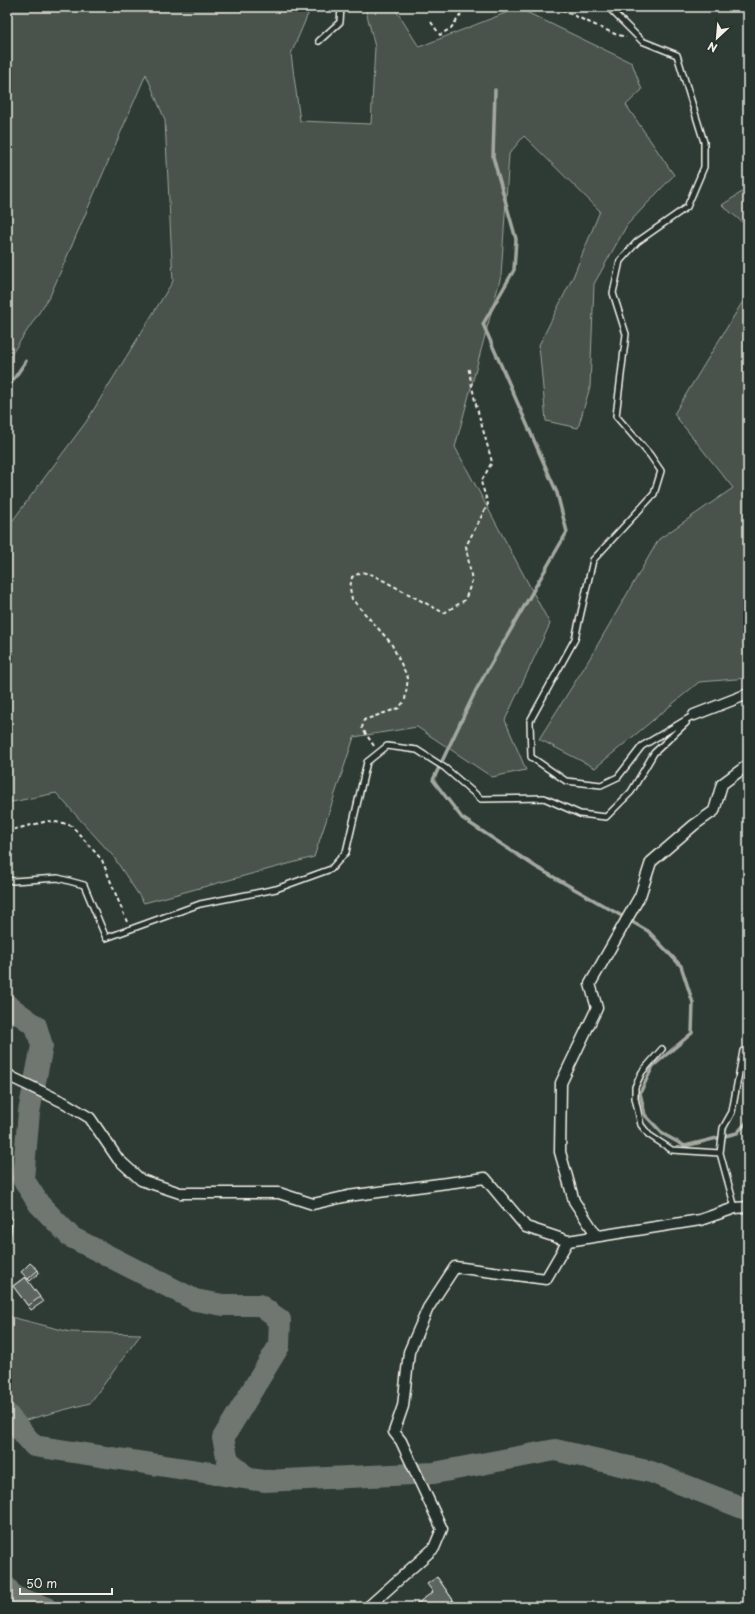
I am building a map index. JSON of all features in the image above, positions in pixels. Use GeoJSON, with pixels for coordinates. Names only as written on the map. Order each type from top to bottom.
{"type":"FeatureCollection","features":[{"type":"Feature","properties":{"kind":"street"},"geometry":{"type":"LineString","coordinates":[[694,715],[748,694]]}},
{"type":"Feature","properties":{"kind":"street"},"geometry":{"type":"LineString","coordinates":[[597,1236],[574,1201],[560,1152],[561,1083],[597,1008],[590,984],[640,896],[652,862],[694,825],[714,811],[722,784],[745,767],[748,767]]}},
{"type":"Feature","properties":{"kind":"street"},"geometry":{"type":"LineString","coordinates":[[9,1075],[65,1103],[90,1118],[118,1158],[141,1180],[180,1193],[279,1193],[313,1204],[348,1196],[485,1178],[526,1227],[568,1241],[700,1220],[735,1208],[748,1207]]}},
{"type":"Feature","properties":{"kind":"street"},"geometry":{"type":"LineString","coordinates":[[368,1607],[434,1548],[442,1529],[401,1441],[394,1432],[403,1406],[409,1352],[428,1308],[455,1267],[546,1279],[568,1241]]}},
{"type":"Feature","properties":{"kind":"lane"},"geometry":{"type":"LineString","coordinates":[[319,41],[340,22],[342,7]]}},
{"type":"Feature","properties":{"kind":"lane"},"geometry":{"type":"LineString","coordinates":[[608,7],[642,41],[677,55],[704,142],[704,167],[687,207],[637,242],[620,261],[613,293],[626,334],[616,416],[650,455],[661,471],[654,494],[593,560],[575,639],[530,721],[531,757],[566,781],[601,785],[618,777],[642,746],[694,715]]}},
{"type":"Feature","properties":{"kind":"lane"},"geometry":{"type":"LineString","coordinates":[[7,879],[13,881],[58,878],[84,885],[106,938],[130,928],[200,904],[276,889],[331,869],[346,852],[367,762],[387,746],[417,750],[445,768],[481,799],[544,798],[580,814],[606,817],[631,792],[654,752],[694,715]]}},
{"type":"Feature","properties":{"kind":"lane"},"geometry":{"type":"LineString","coordinates":[[662,1049],[642,1072],[635,1087],[635,1098],[641,1125],[649,1135],[672,1150],[720,1153]]}},
{"type":"Feature","properties":{"kind":"lane"},"geometry":{"type":"LineString","coordinates":[[735,1208],[720,1153],[723,1128],[732,1112],[743,1051]]}},
{"type":"Feature","properties":{"kind":"lane"},"geometry":{"type":"LineString","coordinates":[[7,1218],[9,1221],[7,1234]]}},
{"type":"Feature","properties":{"kind":"path"},"geometry":{"type":"LineString","coordinates":[[432,22],[440,35],[452,28],[466,7]]}},
{"type":"Feature","properties":{"kind":"path"},"geometry":{"type":"LineString","coordinates":[[555,7],[615,34],[642,41]]}},
{"type":"Feature","properties":{"kind":"path"},"geometry":{"type":"LineString","coordinates":[[379,752],[362,728],[364,720],[398,708],[405,700],[408,678],[391,642],[352,599],[350,588],[352,577],[362,572],[373,575],[444,613],[465,600],[472,581],[466,546],[488,504],[481,482],[492,462],[475,401],[468,366]]}},
{"type":"Feature","properties":{"kind":"path"},"geometry":{"type":"LineString","coordinates":[[7,831],[48,821],[72,826],[102,860],[130,928]]}},
{"type":"Feature","properties":{"kind":"shaded area"},"geometry":{"type":"Polygon","coordinates":[[[7,7],[311,7],[291,54],[300,121],[371,124],[375,47],[365,7],[394,7],[419,47],[518,8],[632,63],[642,90],[626,105],[674,175],[627,225],[594,284],[590,387],[578,428],[546,421],[539,345],[573,277],[600,211],[524,136],[509,154],[501,276],[455,447],[550,624],[505,720],[526,770],[492,777],[417,727],[354,737],[314,857],[144,903],[113,856],[56,793],[7,803],[7,528],[86,422],[173,281],[165,120],[146,74],[50,296],[7,361],[7,7]]]}},
{"type":"Feature","properties":{"kind":"shaded area"},"geometry":{"type":"Polygon","coordinates":[[[748,188],[748,227],[722,205],[748,188]]]}},
{"type":"Feature","properties":{"kind":"shaded area"},"geometry":{"type":"Polygon","coordinates":[[[748,293],[748,678],[699,682],[595,768],[539,739],[587,663],[659,539],[733,488],[674,414],[748,293]]]}},
{"type":"Feature","properties":{"kind":"shaded area"},"geometry":{"type":"Polygon","coordinates":[[[7,1316],[70,1332],[141,1334],[90,1403],[7,1425],[7,1316]]]}},
{"type":"Feature","properties":{"kind":"building"},"geometry":{"type":"Polygon","coordinates":[[[30,1263],[38,1270],[28,1279],[21,1272],[30,1263]]]}},
{"type":"Feature","properties":{"kind":"building"},"geometry":{"type":"Polygon","coordinates":[[[25,1277],[40,1297],[28,1306],[13,1286],[25,1277]]]}},
{"type":"Feature","properties":{"kind":"building"},"geometry":{"type":"Polygon","coordinates":[[[437,1577],[453,1600],[443,1607],[412,1607],[433,1592],[427,1584],[437,1577]]]}},
{"type":"Feature","properties":{"kind":"waterway"},"geometry":{"type":"LineString","coordinates":[[495,90],[493,157],[516,239],[514,270],[483,324],[557,493],[567,532],[476,690],[433,780],[462,818],[536,867],[648,931],[681,966],[693,1003],[692,1033],[653,1066],[640,1093],[645,1115],[663,1134],[685,1146],[737,1133],[748,1121]]}},
{"type":"Feature","properties":{"kind":"waterway"},"geometry":{"type":"LineString","coordinates":[[7,389],[26,361]]}},
{"type":"Feature","properties":{"kind":"waterway"},"geometry":{"type":"LineString","coordinates":[[7,1005],[36,1026],[42,1046],[29,1112],[23,1179],[39,1204],[71,1237],[195,1300],[223,1305],[259,1305],[280,1320],[279,1346],[223,1438],[228,1460],[247,1478]]}},
{"type":"Feature","properties":{"kind":"waterway"},"geometry":{"type":"LineString","coordinates":[[7,1414],[34,1446],[264,1481],[434,1473],[555,1450],[651,1472],[748,1510]]}},
{"type":"Feature","properties":{"kind":"waterway"},"geometry":{"type":"LineString","coordinates":[[7,1588],[14,1597],[45,1607]]}}]}
